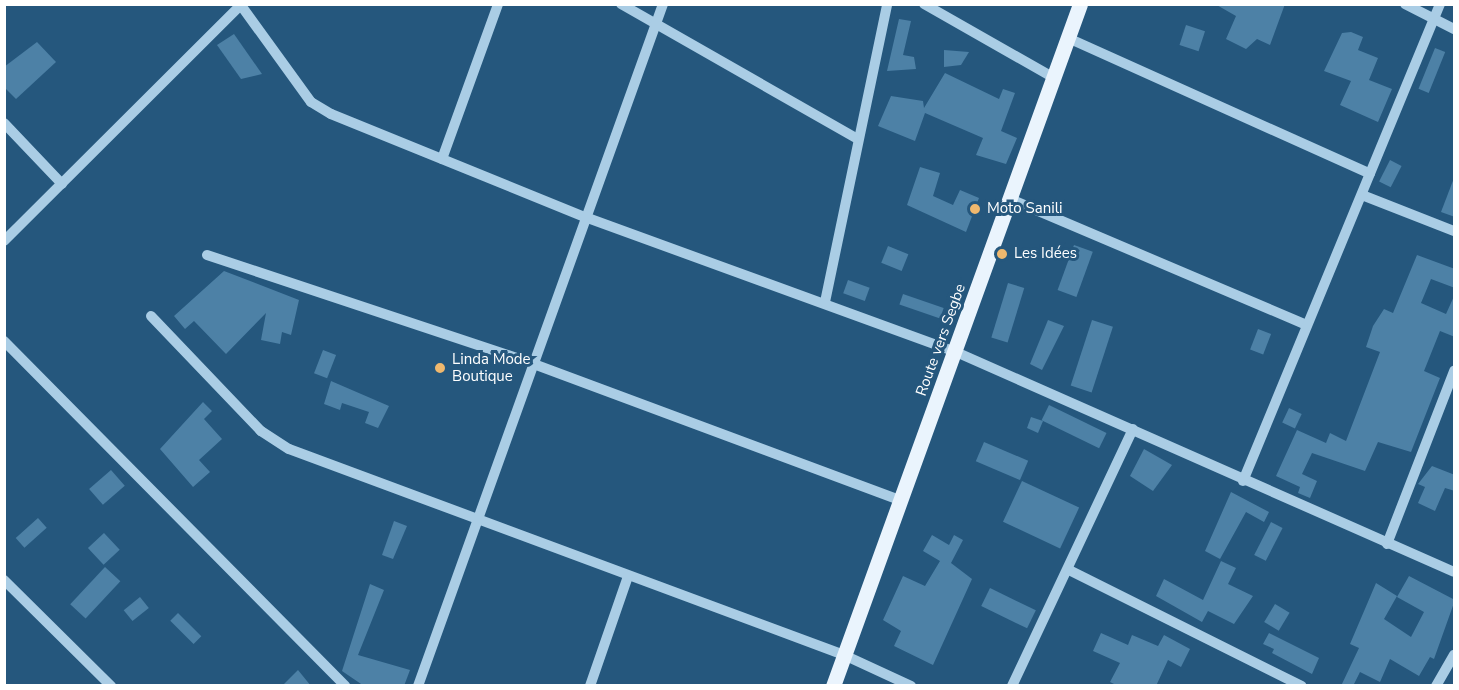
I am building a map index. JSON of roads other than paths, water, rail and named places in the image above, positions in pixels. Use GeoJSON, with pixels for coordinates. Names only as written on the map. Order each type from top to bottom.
{"type":"FeatureCollection","features":[{"type":"Feature","properties":{"kind":"main road","name":"Route vers Segbe"},"geometry":{"type":"LineString","coordinates":[[833,686],[956,352],[1080,4]]}},
{"type":"Feature","properties":{"kind":"street"},"geometry":{"type":"LineString","coordinates":[[442,159],[498,4]]}},
{"type":"Feature","properties":{"kind":"street"},"geometry":{"type":"LineString","coordinates":[[621,4],[858,139]]}},
{"type":"Feature","properties":{"kind":"street"},"geometry":{"type":"LineString","coordinates":[[418,686],[531,363],[663,4]]}},
{"type":"Feature","properties":{"kind":"street"},"geometry":{"type":"LineString","coordinates":[[825,302],[887,4]]}},
{"type":"Feature","properties":{"kind":"street"},"geometry":{"type":"LineString","coordinates":[[924,4],[1054,78]]}},
{"type":"Feature","properties":{"kind":"street"},"geometry":{"type":"LineString","coordinates":[[1405,4],[1455,29]]}},
{"type":"Feature","properties":{"kind":"street"},"geometry":{"type":"LineString","coordinates":[[1243,481],[1305,324],[1362,195],[1440,4]]}},
{"type":"Feature","properties":{"kind":"street"},"geometry":{"type":"LineString","coordinates":[[4,241],[241,5],[316,106],[585,218],[825,302],[956,352],[1132,429],[1243,481],[1455,572]]}},
{"type":"Feature","properties":{"kind":"street"},"geometry":{"type":"LineString","coordinates":[[1068,38],[1370,174]]}},
{"type":"Feature","properties":{"kind":"street"},"geometry":{"type":"LineString","coordinates":[[4,123],[62,184]]}},
{"type":"Feature","properties":{"kind":"street"},"geometry":{"type":"LineString","coordinates":[[1362,195],[1455,231]]}},
{"type":"Feature","properties":{"kind":"street"},"geometry":{"type":"LineString","coordinates":[[1010,199],[1305,324]]}},
{"type":"Feature","properties":{"kind":"street"},"geometry":{"type":"LineString","coordinates":[[207,255],[531,363],[902,501]]}},
{"type":"Feature","properties":{"kind":"street"},"geometry":{"type":"LineString","coordinates":[[152,316],[274,442],[475,520],[844,655],[911,686]]}},
{"type":"Feature","properties":{"kind":"street"},"geometry":{"type":"LineString","coordinates":[[4,341],[345,686]]}},
{"type":"Feature","properties":{"kind":"street"},"geometry":{"type":"LineString","coordinates":[[1387,544],[1455,371]]}},
{"type":"Feature","properties":{"kind":"street"},"geometry":{"type":"LineString","coordinates":[[1012,686],[1069,570],[1132,429]]}},
{"type":"Feature","properties":{"kind":"street"},"geometry":{"type":"LineString","coordinates":[[1069,570],[1302,686]]}},
{"type":"Feature","properties":{"kind":"street"},"geometry":{"type":"LineString","coordinates":[[590,686],[628,576]]}},
{"type":"Feature","properties":{"kind":"street"},"geometry":{"type":"LineString","coordinates":[[4,580],[111,686]]}},
{"type":"Feature","properties":{"kind":"street"},"geometry":{"type":"LineString","coordinates":[[1436,686],[1455,655]]}},
{"type":"Feature","properties":{"kind":"place","name":"Moto Sanili"},"geometry":{"type":"Point","coordinates":[975,209]}},
{"type":"Feature","properties":{"kind":"place","name":"Les Idées"},"geometry":{"type":"Point","coordinates":[1002,254]}},
{"type":"Feature","properties":{"kind":"place","name":"Linda Mode Boutique"},"geometry":{"type":"Point","coordinates":[440,368]}}]}
